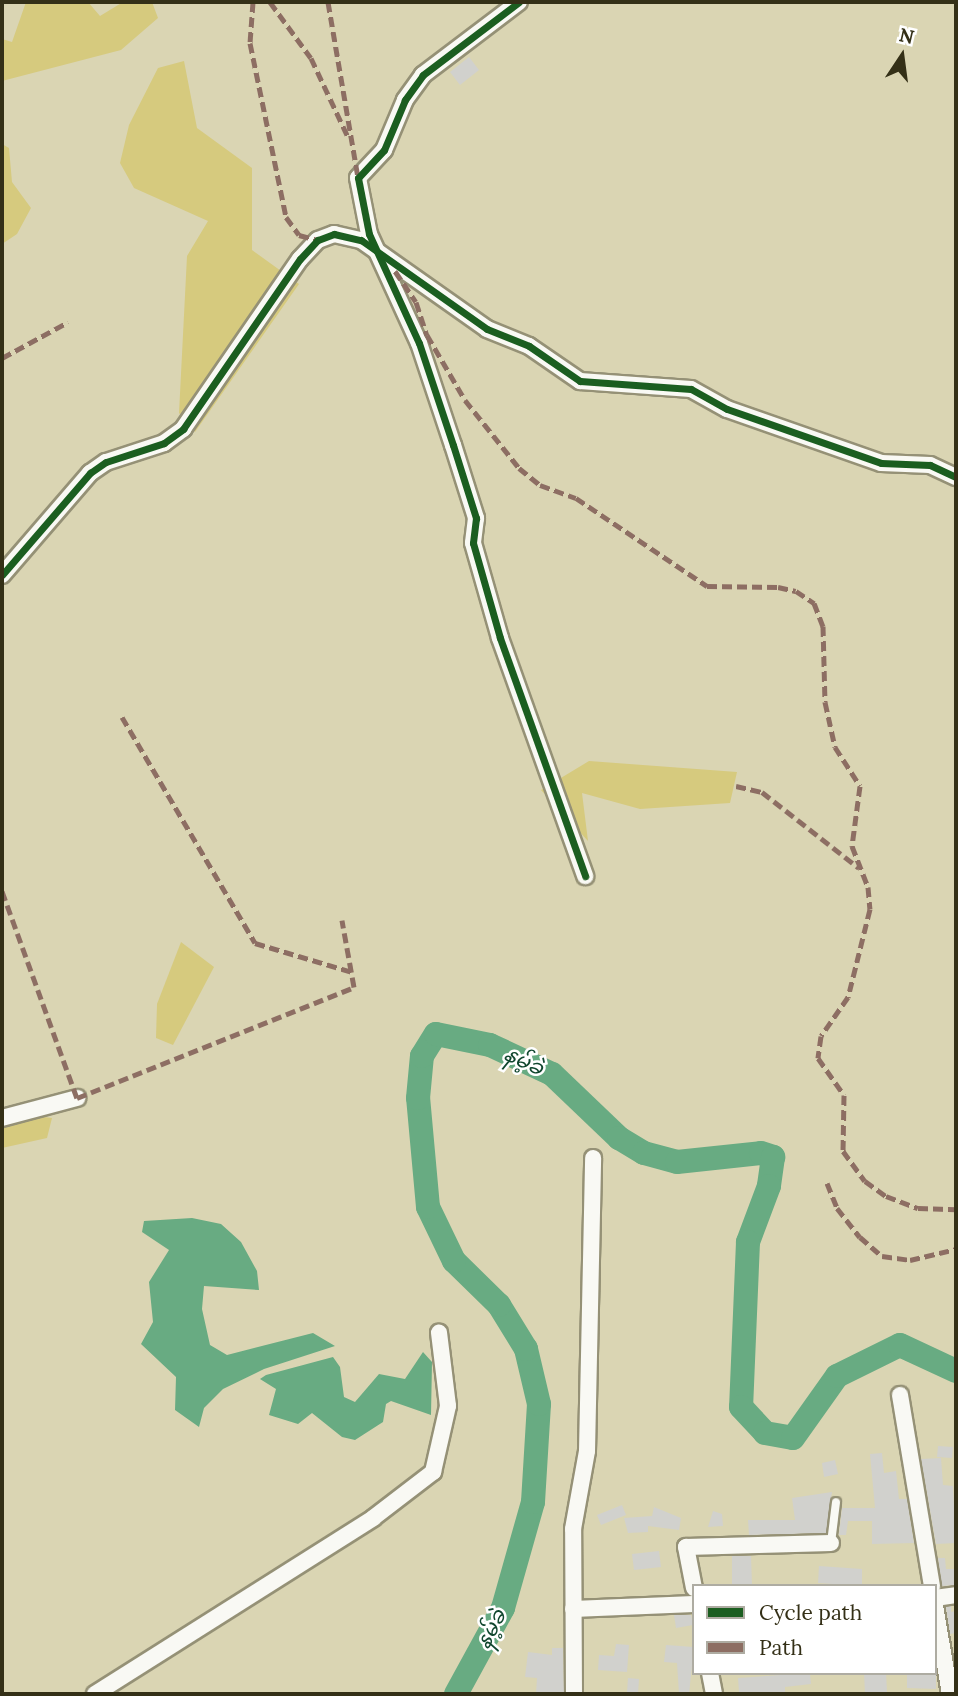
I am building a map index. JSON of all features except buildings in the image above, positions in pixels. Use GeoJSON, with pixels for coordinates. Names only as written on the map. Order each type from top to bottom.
{"type":"FeatureCollection","features":[{"type":"Feature","properties":{"kind":"street"},"geometry":{"type":"LineString","coordinates":[[519,2],[423,75],[405,100],[384,150],[358,178],[377,253],[419,343],[453,445],[476,518],[473,543],[500,638],[585,876]]}},
{"type":"Feature","properties":{"kind":"street"},"geometry":{"type":"LineString","coordinates":[[2,575],[90,473],[106,462],[164,443],[183,429],[318,240],[334,234],[361,240],[487,329],[529,346],[580,381],[691,388],[727,409],[881,463],[930,466],[956,477]]}},
{"type":"Feature","properties":{"kind":"street"},"geometry":{"type":"LineString","coordinates":[[2,1118],[77,1098]]}},
{"type":"Feature","properties":{"kind":"street"},"geometry":{"type":"LineString","coordinates":[[574,1694],[573,1529],[587,1451],[591,1360],[593,1158]]}},
{"type":"Feature","properties":{"kind":"street"},"geometry":{"type":"LineString","coordinates":[[95,1694],[373,1517],[433,1472],[448,1406],[439,1333]]}},
{"type":"Feature","properties":{"kind":"street"},"geometry":{"type":"LineString","coordinates":[[900,1395],[932,1584]]}},
{"type":"Feature","properties":{"kind":"street"},"geometry":{"type":"LineString","coordinates":[[693,1584],[686,1548],[831,1543]]}},
{"type":"Feature","properties":{"kind":"street"},"geometry":{"type":"LineString","coordinates":[[937,1598],[956,1595]]}},
{"type":"Feature","properties":{"kind":"street"},"geometry":{"type":"LineString","coordinates":[[573,1609],[692,1604]]}},
{"type":"Feature","properties":{"kind":"street"},"geometry":{"type":"LineString","coordinates":[[937,1618],[950,1694]]}},
{"type":"Feature","properties":{"kind":"street"},"geometry":{"type":"LineString","coordinates":[[710,1675],[714,1694]]}},
{"type":"Feature","properties":{"kind":"street"},"geometry":{"type":"LineString","coordinates":[[943,1694],[956,1692]]}},
{"type":"Feature","properties":{"kind":"lane"},"geometry":{"type":"LineString","coordinates":[[831,1543],[836,1502]]}},
{"type":"Feature","properties":{"kind":"shaded area"},"geometry":{"type":"Polygon","coordinates":[[[26,2],[88,2],[100,16],[123,2],[152,2],[158,18],[121,50],[2,81],[2,39],[12,42],[26,2]]]}},
{"type":"Feature","properties":{"kind":"shaded area"},"geometry":{"type":"Polygon","coordinates":[[[184,61],[197,128],[252,168],[252,250],[299,284],[195,432],[179,413],[187,256],[208,221],[134,188],[120,163],[129,125],[158,68],[184,61]]]}},
{"type":"Feature","properties":{"kind":"shaded area"},"geometry":{"type":"Polygon","coordinates":[[[2,144],[9,148],[12,182],[31,208],[17,234],[2,244],[2,144]]]}},
{"type":"Feature","properties":{"kind":"shaded area"},"geometry":{"type":"Polygon","coordinates":[[[589,761],[737,772],[730,803],[640,809],[582,793],[588,841],[541,790],[589,761]]]}},
{"type":"Feature","properties":{"kind":"shaded area"},"geometry":{"type":"Polygon","coordinates":[[[181,942],[214,967],[173,1045],[156,1038],[157,1004],[181,942]]]}},
{"type":"Feature","properties":{"kind":"shaded area"},"geometry":{"type":"Polygon","coordinates":[[[2,1112],[52,1118],[47,1138],[2,1148],[2,1112]]]}},
{"type":"Feature","properties":{"kind":"shaded area"},"geometry":{"type":"Polygon","coordinates":[[[192,1218],[221,1224],[241,1242],[257,1271],[259,1290],[204,1286],[202,1309],[210,1345],[227,1355],[313,1333],[335,1346],[264,1369],[223,1389],[204,1408],[199,1427],[175,1410],[176,1377],[141,1344],[153,1322],[149,1282],[169,1250],[142,1232],[144,1221],[192,1218]]]}},
{"type":"Feature","properties":{"kind":"shaded area"},"geometry":{"type":"Polygon","coordinates":[[[423,1352],[432,1362],[431,1415],[391,1401],[386,1404],[383,1422],[355,1440],[342,1437],[312,1413],[298,1424],[269,1415],[276,1389],[260,1379],[266,1375],[333,1357],[340,1367],[344,1397],[355,1402],[379,1374],[405,1379],[423,1352]]]}},
{"type":"Feature","properties":{"kind":"waterway","name":"နမ့်ခဲ"},"geometry":{"type":"LineString","coordinates":[[456,1694],[503,1608],[533,1502],[539,1404],[526,1349],[499,1305],[454,1261],[428,1207],[418,1098],[422,1056],[436,1034],[490,1045],[552,1074],[619,1138],[644,1153],[677,1162],[761,1153],[773,1157],[769,1186],[748,1242],[741,1407],[765,1433],[793,1438],[837,1376],[900,1345],[956,1371]]}},
{"type":"Feature","properties":{"kind":"marked path"},"geometry":{"type":"LineString","coordinates":[[253,2],[250,43],[286,217],[299,235],[318,240]]}},
{"type":"Feature","properties":{"kind":"marked path"},"geometry":{"type":"LineString","coordinates":[[270,2],[311,58],[348,137]]}},
{"type":"Feature","properties":{"kind":"marked path"},"geometry":{"type":"LineString","coordinates":[[328,2],[358,178]]}},
{"type":"Feature","properties":{"kind":"marked path"},"geometry":{"type":"LineString","coordinates":[[395,271],[416,302],[427,335],[465,400],[519,468],[540,485],[576,498],[707,586],[778,587],[796,591],[814,603],[823,626],[825,702],[835,747],[860,786],[852,846],[868,887],[870,909],[848,997],[821,1036],[818,1058],[844,1095],[843,1151],[865,1181],[886,1196],[918,1208],[956,1209]]}},
{"type":"Feature","properties":{"kind":"marked path"},"geometry":{"type":"LineString","coordinates":[[2,358],[68,322]]}},
{"type":"Feature","properties":{"kind":"marked path"},"geometry":{"type":"LineString","coordinates":[[122,717],[255,943],[352,972]]}},
{"type":"Feature","properties":{"kind":"marked path"},"geometry":{"type":"LineString","coordinates":[[736,786],[762,792],[859,868]]}},
{"type":"Feature","properties":{"kind":"marked path"},"geometry":{"type":"LineString","coordinates":[[2,891],[77,1098],[354,987],[342,920]]}},
{"type":"Feature","properties":{"kind":"marked path"},"geometry":{"type":"LineString","coordinates":[[827,1183],[837,1208],[860,1237],[882,1256],[910,1260],[956,1249]]}},
{"type":"Feature","properties":{"kind":"cycle path"},"geometry":{"type":"LineString","coordinates":[[519,2],[423,75],[405,100],[384,150],[358,178],[369,234],[419,343],[453,445],[476,518],[473,543],[500,638],[585,876]]}},
{"type":"Feature","properties":{"kind":"cycle path"},"geometry":{"type":"LineString","coordinates":[[2,575],[90,473],[106,462],[164,443],[183,429],[300,259],[318,240],[334,234],[361,240],[487,329],[529,346],[580,381],[691,389],[727,409],[881,463],[930,465],[956,477]]}}]}
